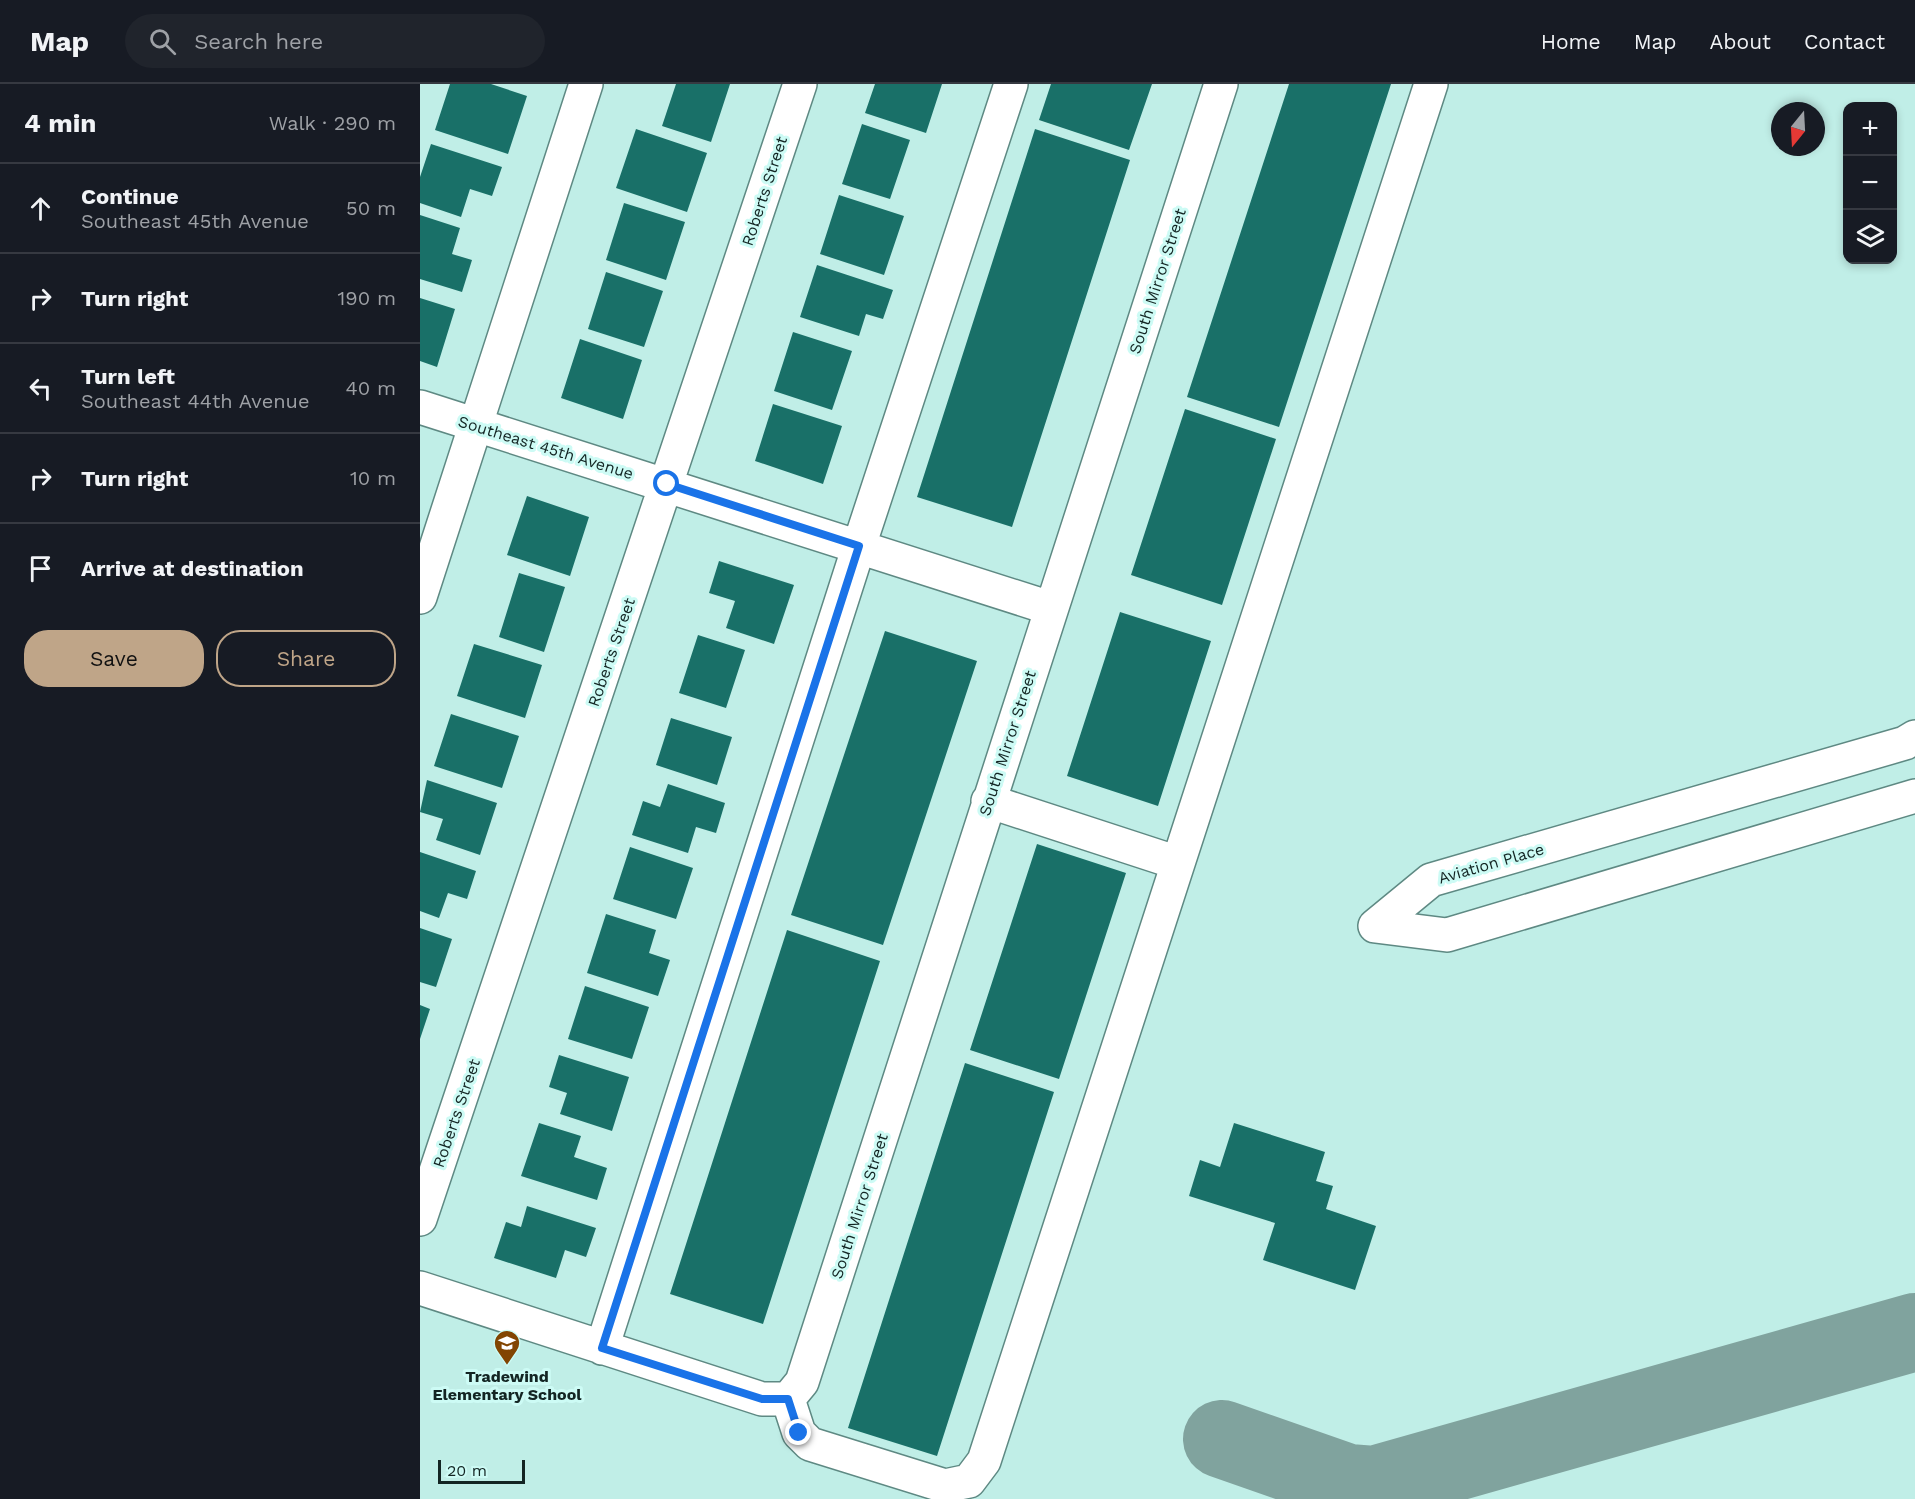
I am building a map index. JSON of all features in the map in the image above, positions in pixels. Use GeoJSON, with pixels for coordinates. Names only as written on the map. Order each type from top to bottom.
{"type":"FeatureCollection","features":[{"type":"Feature","properties":{"kind":"street"},"geometry":{"type":"LineString","coordinates":[[420,597],[586,84]]}},
{"type":"Feature","properties":{"kind":"street","name":"Roberts Street"},"geometry":{"type":"LineString","coordinates":[[420,1219],[800,84]]}},
{"type":"Feature","properties":{"kind":"street"},"geometry":{"type":"LineString","coordinates":[[602,1348],[859,546],[1011,84]]}},
{"type":"Feature","properties":{"kind":"street","name":"South Mirror Street"},"geometry":{"type":"LineString","coordinates":[[788,1399],[802,1382],[1221,84]]}},
{"type":"Feature","properties":{"kind":"street"},"geometry":{"type":"LineString","coordinates":[[420,1288],[762,1399],[788,1399],[799,1433],[810,1444],[945,1486],[969,1481],[984,1461],[1431,84]]}},
{"type":"Feature","properties":{"kind":"street","name":"Southeast 45th Avenue"},"geometry":{"type":"LineString","coordinates":[[420,407],[1050,608]]}},
{"type":"Feature","properties":{"kind":"street","name":"Aviation Place"},"geometry":{"type":"LineString","coordinates":[[1915,737],[1905,743],[1431,880],[1375,926],[1446,935],[1915,796]]}},
{"type":"Feature","properties":{"kind":"street"},"geometry":{"type":"LineString","coordinates":[[988,801],[1178,863]]}},
{"type":"Feature","properties":{"kind":"building"},"geometry":{"type":"Polygon","coordinates":[[[450,84],[491,84],[527,96],[508,154],[435,130],[450,84]]]}},
{"type":"Feature","properties":{"kind":"building"},"geometry":{"type":"Polygon","coordinates":[[[676,84],[730,84],[711,142],[662,126],[676,84]]]}},
{"type":"Feature","properties":{"kind":"building"},"geometry":{"type":"Polygon","coordinates":[[[875,84],[942,84],[926,133],[865,113],[875,84]]]}},
{"type":"Feature","properties":{"kind":"building"},"geometry":{"type":"Polygon","coordinates":[[[1051,84],[1152,84],[1129,150],[1039,120],[1051,84]]]}},
{"type":"Feature","properties":{"kind":"building"},"geometry":{"type":"Polygon","coordinates":[[[1289,84],[1391,84],[1279,427],[1187,397],[1289,84]]]}},
{"type":"Feature","properties":{"kind":"building"},"geometry":{"type":"Polygon","coordinates":[[[862,124],[910,140],[890,199],[842,184],[862,124]]]}},
{"type":"Feature","properties":{"kind":"building"},"geometry":{"type":"Polygon","coordinates":[[[636,129],[707,153],[687,212],[616,188],[636,129]]]}},
{"type":"Feature","properties":{"kind":"building"},"geometry":{"type":"Polygon","coordinates":[[[1035,129],[1130,160],[1012,527],[917,497],[1035,129]]]}},
{"type":"Feature","properties":{"kind":"building"},"geometry":{"type":"Polygon","coordinates":[[[431,144],[502,167],[492,196],[470,189],[461,217],[420,203],[420,177],[431,144]]]}},
{"type":"Feature","properties":{"kind":"building"},"geometry":{"type":"Polygon","coordinates":[[[839,195],[904,216],[884,275],[820,254],[839,195]]]}},
{"type":"Feature","properties":{"kind":"building"},"geometry":{"type":"Polygon","coordinates":[[[624,203],[685,222],[666,280],[606,260],[624,203]]]}},
{"type":"Feature","properties":{"kind":"building"},"geometry":{"type":"Polygon","coordinates":[[[420,215],[460,228],[452,254],[472,260],[462,292],[420,279],[420,215]]]}},
{"type":"Feature","properties":{"kind":"building"},"geometry":{"type":"Polygon","coordinates":[[[817,265],[893,290],[883,319],[866,314],[859,336],[800,317],[817,265]]]}},
{"type":"Feature","properties":{"kind":"building"},"geometry":{"type":"Polygon","coordinates":[[[606,272],[663,291],[644,347],[588,329],[606,272]]]}},
{"type":"Feature","properties":{"kind":"building"},"geometry":{"type":"Polygon","coordinates":[[[420,298],[455,309],[437,367],[420,361],[420,298]]]}},
{"type":"Feature","properties":{"kind":"building"},"geometry":{"type":"Polygon","coordinates":[[[793,332],[852,351],[832,410],[774,391],[793,332]]]}},
{"type":"Feature","properties":{"kind":"building"},"geometry":{"type":"Polygon","coordinates":[[[580,339],[642,360],[623,419],[561,398],[580,339]]]}},
{"type":"Feature","properties":{"kind":"building"},"geometry":{"type":"Polygon","coordinates":[[[773,404],[842,426],[823,484],[755,461],[773,404]]]}},
{"type":"Feature","properties":{"kind":"building"},"geometry":{"type":"Polygon","coordinates":[[[1185,409],[1276,439],[1222,605],[1131,575],[1185,409]]]}},
{"type":"Feature","properties":{"kind":"building"},"geometry":{"type":"Polygon","coordinates":[[[527,496],[589,517],[570,576],[507,555],[527,496]]]}},
{"type":"Feature","properties":{"kind":"building"},"geometry":{"type":"Polygon","coordinates":[[[719,561],[794,585],[774,644],[726,628],[735,601],[709,593],[719,561]]]}},
{"type":"Feature","properties":{"kind":"building"},"geometry":{"type":"Polygon","coordinates":[[[519,573],[565,587],[544,652],[499,637],[519,573]]]}},
{"type":"Feature","properties":{"kind":"building"},"geometry":{"type":"Polygon","coordinates":[[[1120,612],[1211,641],[1158,806],[1067,776],[1120,612]]]}},
{"type":"Feature","properties":{"kind":"building"},"geometry":{"type":"Polygon","coordinates":[[[885,631],[977,661],[883,945],[791,915],[885,631]]]}},
{"type":"Feature","properties":{"kind":"building"},"geometry":{"type":"Polygon","coordinates":[[[698,635],[745,650],[726,708],[679,693],[698,635]]]}},
{"type":"Feature","properties":{"kind":"building"},"geometry":{"type":"Polygon","coordinates":[[[474,644],[542,665],[525,718],[457,696],[474,644]]]}},
{"type":"Feature","properties":{"kind":"building"},"geometry":{"type":"Polygon","coordinates":[[[451,714],[519,736],[502,788],[434,766],[451,714]]]}},
{"type":"Feature","properties":{"kind":"building"},"geometry":{"type":"Polygon","coordinates":[[[671,718],[732,737],[717,785],[656,765],[671,718]]]}},
{"type":"Feature","properties":{"kind":"building"},"geometry":{"type":"Polygon","coordinates":[[[427,780],[497,803],[480,855],[436,840],[443,819],[420,812],[427,780]]]}},
{"type":"Feature","properties":{"kind":"building"},"geometry":{"type":"Polygon","coordinates":[[[668,784],[725,803],[716,833],[696,827],[688,853],[632,835],[643,801],[660,807],[668,784]]]}},
{"type":"Feature","properties":{"kind":"building"},"geometry":{"type":"Polygon","coordinates":[[[1037,844],[1126,873],[1059,1079],[970,1050],[1037,844]]]}},
{"type":"Feature","properties":{"kind":"building"},"geometry":{"type":"Polygon","coordinates":[[[630,847],[693,868],[676,919],[613,899],[630,847]]]}},
{"type":"Feature","properties":{"kind":"building"},"geometry":{"type":"Polygon","coordinates":[[[420,852],[476,871],[467,899],[448,893],[439,918],[420,911],[420,852]]]}},
{"type":"Feature","properties":{"kind":"building"},"geometry":{"type":"Polygon","coordinates":[[[606,914],[656,930],[649,953],[670,960],[658,996],[587,973],[606,914]]]}},
{"type":"Feature","properties":{"kind":"building"},"geometry":{"type":"Polygon","coordinates":[[[420,928],[452,939],[436,987],[420,982],[420,928]]]}},
{"type":"Feature","properties":{"kind":"building"},"geometry":{"type":"Polygon","coordinates":[[[787,930],[880,961],[763,1324],[670,1294],[787,930]]]}},
{"type":"Feature","properties":{"kind":"building"},"geometry":{"type":"Polygon","coordinates":[[[585,986],[649,1007],[632,1059],[568,1039],[585,986]]]}},
{"type":"Feature","properties":{"kind":"building"},"geometry":{"type":"Polygon","coordinates":[[[420,1005],[430,1009],[420,1039],[420,1005]]]}},
{"type":"Feature","properties":{"kind":"building"},"geometry":{"type":"Polygon","coordinates":[[[559,1055],[629,1077],[612,1131],[560,1114],[567,1093],[549,1087],[559,1055]]]}},
{"type":"Feature","properties":{"kind":"building"},"geometry":{"type":"Polygon","coordinates":[[[965,1063],[1054,1092],[937,1456],[848,1428],[965,1063]]]}},
{"type":"Feature","properties":{"kind":"building"},"geometry":{"type":"Polygon","coordinates":[[[539,1123],[581,1136],[574,1157],[607,1168],[597,1200],[521,1176],[539,1123]]]}},
{"type":"Feature","properties":{"kind":"building"},"geometry":{"type":"Polygon","coordinates":[[[1234,1123],[1325,1152],[1316,1181],[1333,1186],[1326,1209],[1376,1226],[1355,1290],[1263,1260],[1275,1223],[1189,1196],[1200,1160],[1220,1167],[1234,1123]]]}},
{"type":"Feature","properties":{"kind":"building"},"geometry":{"type":"Polygon","coordinates":[[[527,1206],[596,1228],[586,1257],[565,1250],[556,1278],[494,1258],[506,1222],[521,1227],[527,1206]]]}},
{"type":"Feature","properties":{"kind":"taxiway"},"geometry":{"type":"LineString","coordinates":[[1222,1439],[1348,1483],[1374,1485],[1915,1332]]}},
{"type":"Feature","properties":{"kind":"place","name":"Tradewind Elementary School"},"geometry":{"type":"Point","coordinates":[507,1366]}},
{"type":"Feature","properties":{"kind":"route"},"geometry":{"type":"LineString","coordinates":[[667,484],[859,546],[602,1348],[762,1399],[788,1399],[799,1433]]}}]}
